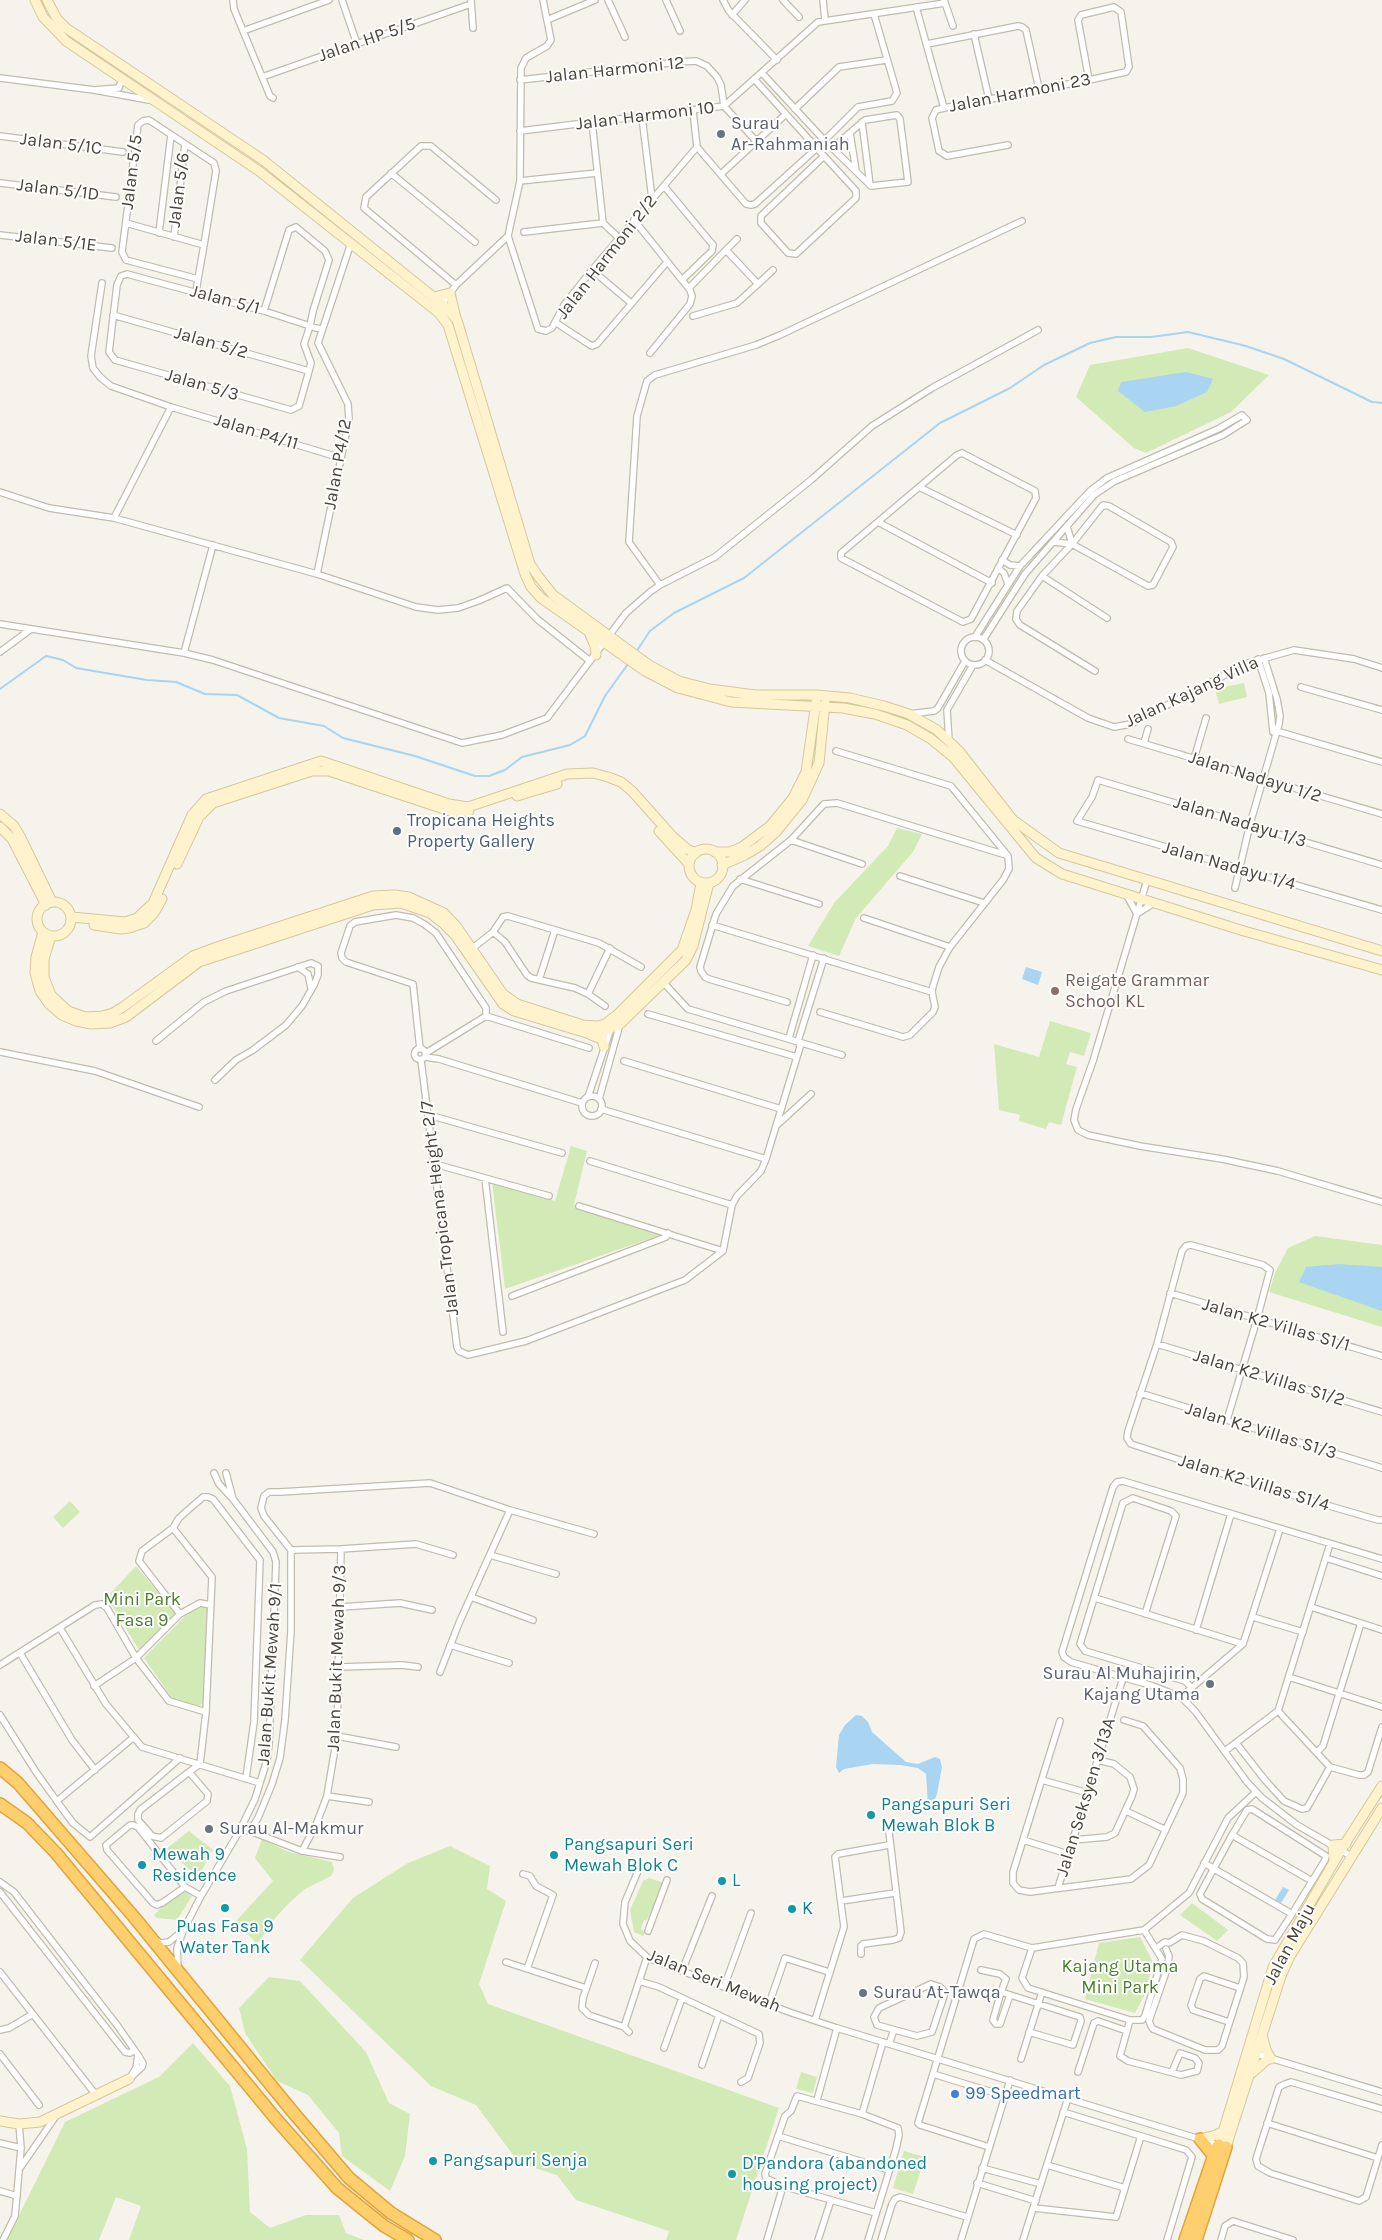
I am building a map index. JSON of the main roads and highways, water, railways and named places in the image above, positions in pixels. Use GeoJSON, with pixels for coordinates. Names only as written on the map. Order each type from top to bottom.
{"type":"FeatureCollection","features":[{"type":"Feature","properties":{"kind":"highway"},"geometry":{"type":"LineString","coordinates":[[0,1768],[18,1783],[153,1938],[292,2111],[349,2178],[391,2213],[435,2240]]}},
{"type":"Feature","properties":{"kind":"highway"},"geometry":{"type":"LineString","coordinates":[[0,1804],[26,1823],[56,1853],[276,2119],[337,2188],[384,2226],[408,2240]]}},
{"type":"Feature","properties":{"kind":"highway"},"geometry":{"type":"LineString","coordinates":[[1200,2139],[1214,2156]]}},
{"type":"Feature","properties":{"kind":"highway"},"geometry":{"type":"LineString","coordinates":[[1185,2240],[1214,2156],[1223,2146],[1196,2240]]}},
{"type":"Feature","properties":{"kind":"highway"},"geometry":{"type":"LineString","coordinates":[[1191,2240],[1216,2173]]}},
{"type":"Feature","properties":{"kind":"highway"},"geometry":{"type":"LineString","coordinates":[[1203,2240],[1213,2207],[1216,2173]]}},
{"type":"Feature","properties":{"kind":"water"},"geometry":{"type":"Polygon","coordinates":[[[1186,372],[1213,379],[1207,392],[1176,406],[1145,412],[1118,391],[1121,382],[1186,372]]]}},
{"type":"Feature","properties":{"kind":"water"},"geometry":{"type":"Polygon","coordinates":[[[1026,967],[1042,972],[1038,985],[1022,979],[1026,967]]]}},
{"type":"Feature","properties":{"kind":"water"},"geometry":{"type":"Polygon","coordinates":[[[1339,1264],[1382,1267],[1382,1311],[1299,1282],[1306,1267],[1339,1264]]]}},
{"type":"Feature","properties":{"kind":"water"},"geometry":{"type":"Polygon","coordinates":[[[856,1715],[862,1716],[868,1722],[872,1732],[906,1762],[918,1764],[935,1757],[940,1759],[942,1767],[937,1794],[932,1806],[928,1806],[926,1774],[918,1768],[873,1764],[844,1769],[839,1773],[836,1767],[839,1735],[845,1725],[856,1715]]]}},
{"type":"Feature","properties":{"kind":"water"},"geometry":{"type":"Polygon","coordinates":[[[1283,1887],[1289,1890],[1281,1903],[1275,1900],[1283,1887]]]}},
{"type":"Feature","properties":{"kind":"waterway"},"geometry":{"type":"LineString","coordinates":[[636,652],[650,631],[674,613],[744,578],[940,423],[1010,388],[1044,365],[1090,343],[1116,337],[1151,337],[1188,332],[1246,346],[1284,359],[1372,402],[1382,403]]}},
{"type":"Feature","properties":{"kind":"waterway"},"geometry":{"type":"LineString","coordinates":[[0,689],[46,656],[63,660],[76,668],[147,680],[176,682],[205,694],[237,695],[279,718],[324,726],[343,738],[415,756],[475,776],[489,776],[505,770],[522,757],[570,745],[585,736],[605,696],[628,664]]}},
{"type":"Feature","properties":{"kind":"place","name":"Surau Ar-Rahmaniah"},"geometry":{"type":"Point","coordinates":[721,134]}},
{"type":"Feature","properties":{"kind":"place","name":"Tropicana Heights Property Gallery"},"geometry":{"type":"Point","coordinates":[397,831]}},
{"type":"Feature","properties":{"kind":"place","name":"Reigate Grammar School KL"},"geometry":{"type":"Point","coordinates":[1055,991]}},
{"type":"Feature","properties":{"kind":"place","name":"Surau Al Muhajirin, Kajang Utama"},"geometry":{"type":"Point","coordinates":[1210,1684]}},
{"type":"Feature","properties":{"kind":"place","name":"Pangsapuri Seri Mewah Blok B"},"geometry":{"type":"Point","coordinates":[871,1815]}},
{"type":"Feature","properties":{"kind":"place","name":"Surau Al-Makmur"},"geometry":{"type":"Point","coordinates":[209,1829]}},
{"type":"Feature","properties":{"kind":"place","name":"Pangsapuri Seri Mewah Blok C"},"geometry":{"type":"Point","coordinates":[554,1855]}},
{"type":"Feature","properties":{"kind":"place","name":"Mewah 9 Residence"},"geometry":{"type":"Point","coordinates":[142,1865]}},
{"type":"Feature","properties":{"kind":"place","name":"L"},"geometry":{"type":"Point","coordinates":[722,1881]}},
{"type":"Feature","properties":{"kind":"place","name":"Puas Fasa 9 Water Tank"},"geometry":{"type":"Point","coordinates":[225,1908]}},
{"type":"Feature","properties":{"kind":"place","name":"K"},"geometry":{"type":"Point","coordinates":[792,1909]}},
{"type":"Feature","properties":{"kind":"place","name":"Surau At-Tawqa"},"geometry":{"type":"Point","coordinates":[863,1993]}},
{"type":"Feature","properties":{"kind":"place","name":"99 Speedmart"},"geometry":{"type":"Point","coordinates":[955,2094]}},
{"type":"Feature","properties":{"kind":"place","name":"Pangsapuri Senja"},"geometry":{"type":"Point","coordinates":[433,2161]}},
{"type":"Feature","properties":{"kind":"place","name":"D'Pandora (abandoned housing project)"},"geometry":{"type":"Point","coordinates":[732,2174]}},
{"type":"Feature","properties":{"kind":"park label","name":"Mini Park Fasa 9"},"geometry":{"type":"Point","coordinates":[142,1610]}},
{"type":"Feature","properties":{"kind":"park label","name":"Kajang Utama Mini Park"},"geometry":{"type":"Point","coordinates":[1120,1977]}}]}
